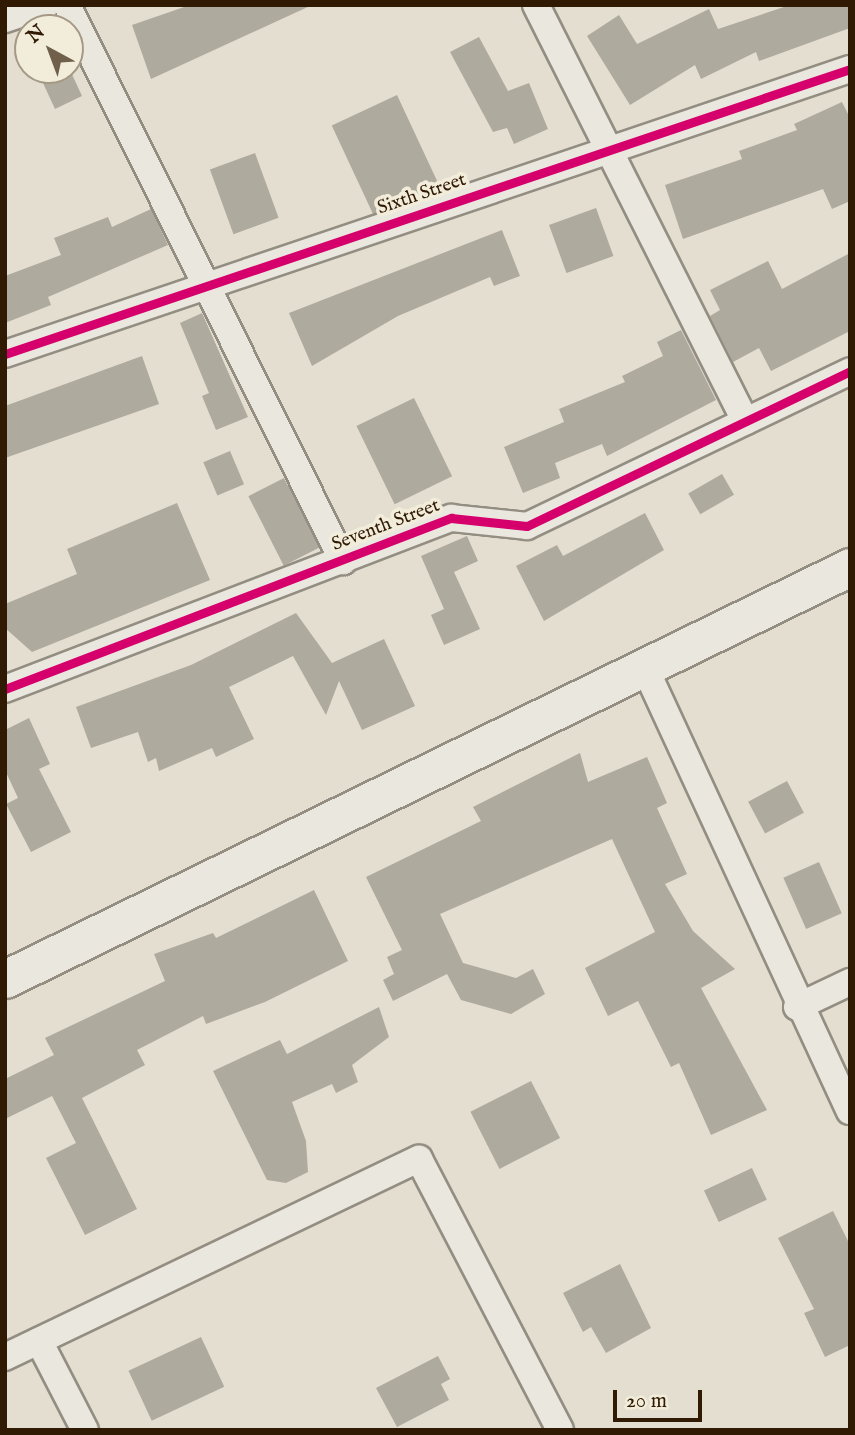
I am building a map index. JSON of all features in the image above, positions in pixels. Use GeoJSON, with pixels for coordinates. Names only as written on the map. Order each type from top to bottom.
{"type":"FeatureCollection","features":[{"type":"Feature","properties":{"kind":"main road"},"geometry":{"type":"LineString","coordinates":[[5,979],[850,567]]}},
{"type":"Feature","properties":{"kind":"street"},"geometry":{"type":"LineString","coordinates":[[5,19],[46,5]]}},
{"type":"Feature","properties":{"kind":"street"},"geometry":{"type":"LineString","coordinates":[[67,5],[209,285],[343,561]]}},
{"type":"Feature","properties":{"kind":"street"},"geometry":{"type":"LineString","coordinates":[[536,5],[745,421]]}},
{"type":"Feature","properties":{"kind":"street","name":"Sixth Street"},"geometry":{"type":"LineString","coordinates":[[5,354],[850,69]]}},
{"type":"Feature","properties":{"kind":"street","name":"Seventh Street"},"geometry":{"type":"LineString","coordinates":[[5,689],[451,518],[527,526],[850,371]]}},
{"type":"Feature","properties":{"kind":"street"},"geometry":{"type":"LineString","coordinates":[[645,668],[797,1007],[850,1111]]}},
{"type":"Feature","properties":{"kind":"street"},"geometry":{"type":"LineString","coordinates":[[797,1007],[850,982]]}},
{"type":"Feature","properties":{"kind":"street"},"geometry":{"type":"LineString","coordinates":[[5,1357],[419,1159],[560,1430]]}},
{"type":"Feature","properties":{"kind":"street"},"geometry":{"type":"LineString","coordinates":[[39,1341],[85,1430]]}},
{"type":"Feature","properties":{"kind":"building"},"geometry":{"type":"Polygon","coordinates":[[[190,5],[310,6],[151,79],[132,25],[190,5]]]}},
{"type":"Feature","properties":{"kind":"building"},"geometry":{"type":"Polygon","coordinates":[[[790,5],[850,5],[850,28],[759,61],[756,52],[701,79],[695,65],[630,105],[587,36],[619,15],[637,44],[709,9],[718,29],[790,5]]]}},
{"type":"Feature","properties":{"kind":"building"},"geometry":{"type":"Polygon","coordinates":[[[479,37],[508,91],[529,83],[548,129],[514,144],[507,128],[493,132],[450,52],[479,37]]]}},
{"type":"Feature","properties":{"kind":"building"},"geometry":{"type":"Polygon","coordinates":[[[43,84],[76,84],[82,96],[55,109],[43,84]]]}},
{"type":"Feature","properties":{"kind":"building"},"geometry":{"type":"Polygon","coordinates":[[[397,95],[438,184],[373,214],[332,125],[397,95]]]}},
{"type":"Feature","properties":{"kind":"building"},"geometry":{"type":"Polygon","coordinates":[[[842,102],[850,118],[850,201],[832,209],[823,189],[683,239],[665,185],[742,159],[739,151],[797,130],[794,124],[842,102]]]}},
{"type":"Feature","properties":{"kind":"building"},"geometry":{"type":"Polygon","coordinates":[[[255,153],[279,218],[233,234],[210,169],[255,153]]]}},
{"type":"Feature","properties":{"kind":"building"},"geometry":{"type":"Polygon","coordinates":[[[596,208],[613,256],[566,273],[549,225],[596,208]]]}},
{"type":"Feature","properties":{"kind":"building"},"geometry":{"type":"Polygon","coordinates":[[[151,209],[168,245],[48,297],[51,305],[5,323],[5,276],[61,255],[54,238],[108,217],[112,227],[151,209]]]}},
{"type":"Feature","properties":{"kind":"building"},"geometry":{"type":"Polygon","coordinates":[[[502,230],[520,276],[494,286],[490,277],[398,316],[312,366],[289,313],[502,230]]]}},
{"type":"Feature","properties":{"kind":"building"},"geometry":{"type":"Polygon","coordinates":[[[850,253],[850,331],[771,371],[759,348],[733,362],[710,316],[720,310],[710,290],[768,261],[782,289],[850,253]]]}},
{"type":"Feature","properties":{"kind":"building"},"geometry":{"type":"Polygon","coordinates":[[[202,313],[248,417],[216,430],[202,396],[209,393],[180,323],[202,313]]]}},
{"type":"Feature","properties":{"kind":"building"},"geometry":{"type":"Polygon","coordinates":[[[681,330],[716,400],[607,456],[602,444],[555,463],[560,478],[523,493],[504,447],[564,422],[559,409],[625,382],[622,376],[663,356],[657,342],[681,330]]]}},
{"type":"Feature","properties":{"kind":"building"},"geometry":{"type":"Polygon","coordinates":[[[142,356],[159,404],[5,458],[5,406],[142,356]]]}},
{"type":"Feature","properties":{"kind":"building"},"geometry":{"type":"Polygon","coordinates":[[[414,398],[452,476],[395,504],[356,426],[414,398]]]}},
{"type":"Feature","properties":{"kind":"building"},"geometry":{"type":"Polygon","coordinates":[[[230,451],[244,484],[217,495],[203,462],[230,451]]]}},
{"type":"Feature","properties":{"kind":"building"},"geometry":{"type":"Polygon","coordinates":[[[722,474],[734,495],[700,514],[688,493],[722,474]]]}},
{"type":"Feature","properties":{"kind":"building"},"geometry":{"type":"Polygon","coordinates":[[[284,478],[319,547],[284,566],[248,496],[284,478]]]}},
{"type":"Feature","properties":{"kind":"building"},"geometry":{"type":"Polygon","coordinates":[[[177,503],[210,580],[32,652],[5,628],[5,604],[77,574],[67,549],[177,503]]]}},
{"type":"Feature","properties":{"kind":"building"},"geometry":{"type":"Polygon","coordinates":[[[645,513],[664,550],[544,621],[516,566],[557,545],[563,556],[645,513]]]}},
{"type":"Feature","properties":{"kind":"building"},"geometry":{"type":"Polygon","coordinates":[[[467,536],[478,561],[454,572],[480,629],[444,645],[431,615],[444,609],[421,556],[467,536]]]}},
{"type":"Feature","properties":{"kind":"building"},"geometry":{"type":"Polygon","coordinates":[[[296,613],[332,663],[384,639],[415,706],[362,730],[339,681],[326,715],[293,656],[229,687],[254,739],[216,757],[212,748],[159,771],[156,758],[148,762],[138,732],[91,748],[76,707],[191,665],[296,613]]]}},
{"type":"Feature","properties":{"kind":"building"},"geometry":{"type":"Polygon","coordinates":[[[29,718],[50,764],[39,769],[71,832],[31,852],[6,804],[18,798],[5,770],[5,730],[29,718]]]}},
{"type":"Feature","properties":{"kind":"building"},"geometry":{"type":"Polygon","coordinates":[[[580,753],[588,782],[647,757],[667,803],[657,808],[687,874],[665,884],[693,931],[735,969],[701,988],[767,1110],[711,1135],[679,1063],[671,1067],[638,1001],[608,1016],[585,968],[655,932],[612,839],[440,914],[463,963],[516,978],[533,969],[545,994],[511,1014],[461,1000],[447,974],[393,1001],[383,980],[394,974],[387,957],[402,950],[366,877],[481,821],[473,807],[580,753]]]}},
{"type":"Feature","properties":{"kind":"building"},"geometry":{"type":"Polygon","coordinates":[[[787,781],[804,813],[765,833],[748,802],[787,781]]]}},
{"type":"Feature","properties":{"kind":"building"},"geometry":{"type":"Polygon","coordinates":[[[819,862],[842,913],[806,929],[783,878],[819,862]]]}},
{"type":"Feature","properties":{"kind":"building"},"geometry":{"type":"Polygon","coordinates":[[[314,890],[348,961],[265,1002],[206,1024],[203,1016],[137,1050],[145,1065],[82,1098],[137,1209],[85,1235],[46,1158],[76,1143],[52,1096],[5,1119],[5,1079],[54,1055],[45,1038],[165,981],[154,954],[213,933],[216,938],[314,890]]]}},
{"type":"Feature","properties":{"kind":"building"},"geometry":{"type":"Polygon","coordinates":[[[379,1007],[389,1037],[352,1065],[358,1082],[336,1093],[332,1084],[292,1102],[306,1141],[308,1172],[286,1183],[267,1180],[213,1071],[280,1040],[287,1054],[379,1007]]]}},
{"type":"Feature","properties":{"kind":"building"},"geometry":{"type":"Polygon","coordinates":[[[531,1081],[560,1138],[499,1169],[470,1112],[531,1081]]]}},
{"type":"Feature","properties":{"kind":"building"},"geometry":{"type":"Polygon","coordinates":[[[752,1168],[767,1200],[719,1222],[704,1190],[752,1168]]]}},
{"type":"Feature","properties":{"kind":"building"},"geometry":{"type":"Polygon","coordinates":[[[833,1211],[850,1245],[850,1345],[825,1357],[804,1313],[814,1309],[778,1238],[833,1211]]]}},
{"type":"Feature","properties":{"kind":"building"},"geometry":{"type":"Polygon","coordinates":[[[620,1264],[651,1328],[606,1353],[591,1327],[583,1332],[563,1293],[620,1264]]]}},
{"type":"Feature","properties":{"kind":"building"},"geometry":{"type":"Polygon","coordinates":[[[201,1337],[224,1387],[152,1421],[128,1371],[201,1337]]]}},
{"type":"Feature","properties":{"kind":"building"},"geometry":{"type":"Polygon","coordinates":[[[438,1356],[450,1379],[441,1384],[449,1400],[397,1427],[376,1388],[438,1356]]]}},
{"type":"Feature","properties":{"kind":"cycle path"},"geometry":{"type":"LineString","coordinates":[[5,354],[850,69]]}},
{"type":"Feature","properties":{"kind":"cycle path"},"geometry":{"type":"LineString","coordinates":[[5,689],[451,518],[527,526],[850,371]]}}]}
